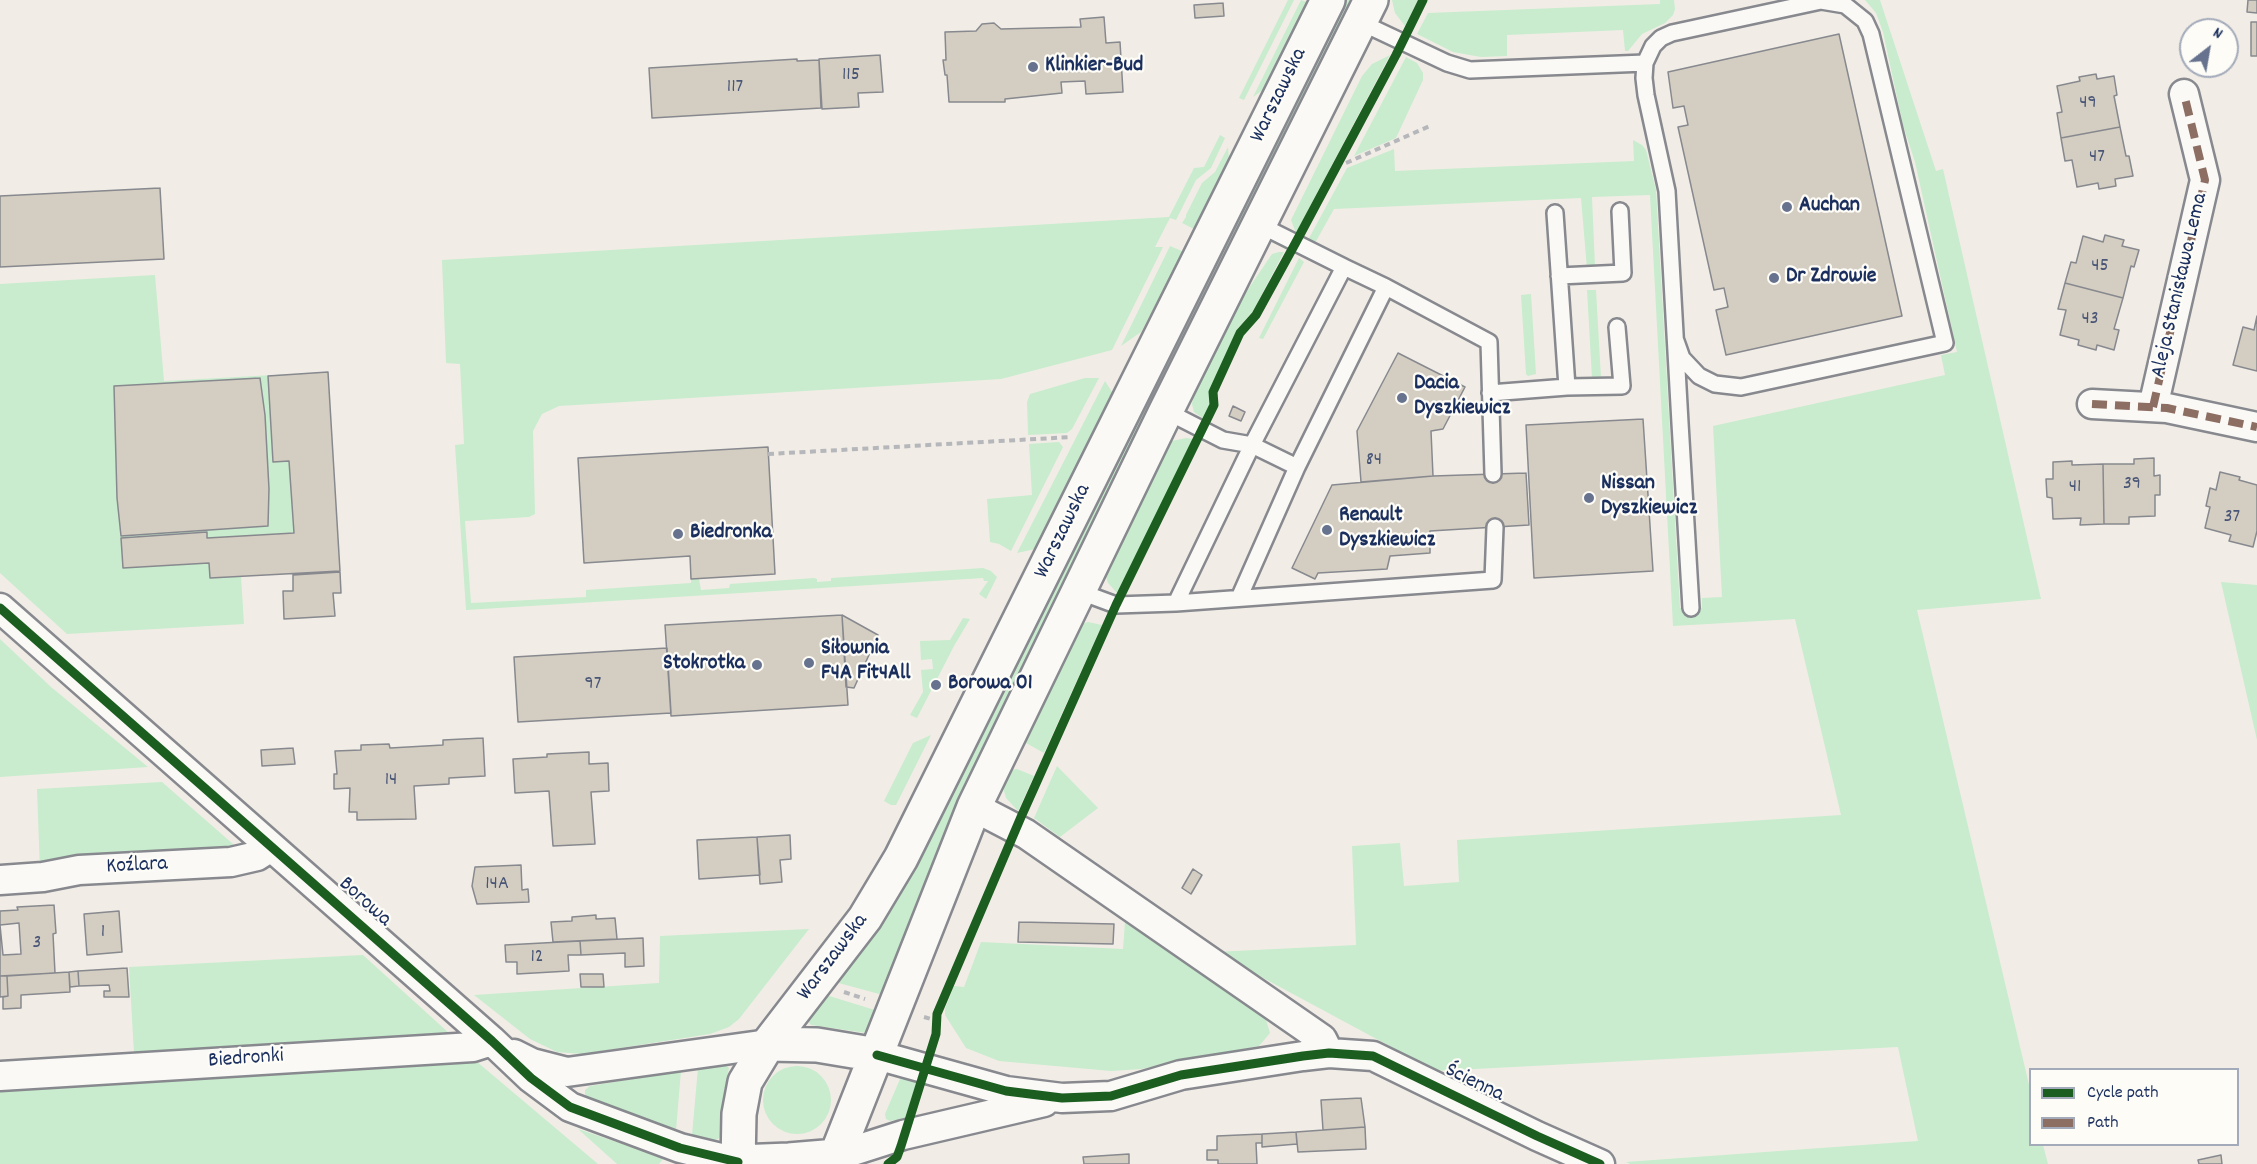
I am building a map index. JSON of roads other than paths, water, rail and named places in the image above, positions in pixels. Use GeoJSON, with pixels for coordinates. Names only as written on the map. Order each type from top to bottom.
{"type":"FeatureCollection","features":[{"type":"Feature","properties":{"kind":"main road","name":"Warszawska"},"geometry":{"type":"LineString","coordinates":[[738,1163],[740,1099],[745,1082],[768,1044],[865,918],[901,858],[1328,0]]}},
{"type":"Feature","properties":{"kind":"main road","name":"Warszawska"},"geometry":{"type":"LineString","coordinates":[[835,1160],[974,807],[1258,224],[1366,11]]}},
{"type":"Feature","properties":{"kind":"main road"},"geometry":{"type":"LineString","coordinates":[[768,1044],[817,1045],[877,1055]]}},
{"type":"Feature","properties":{"kind":"main road"},"geometry":{"type":"LineString","coordinates":[[738,1163],[835,1160]]}},
{"type":"Feature","properties":{"kind":"street","name":"Aleja Stanisława Lema"},"geometry":{"type":"LineString","coordinates":[[2153,407],[2205,180],[2184,94]]}},
{"type":"Feature","properties":{"kind":"street","name":"Aleja Stanisława Lema"},"geometry":{"type":"LineString","coordinates":[[2092,404],[2168,408],[2257,427]]}},
{"type":"Feature","properties":{"kind":"street","name":"Borowa"},"geometry":{"type":"LineString","coordinates":[[0,608],[492,1041],[531,1078],[570,1107],[680,1148],[738,1163]]}},
{"type":"Feature","properties":{"kind":"street"},"geometry":{"type":"LineString","coordinates":[[974,807],[1026,834],[1093,880],[1322,1039],[1329,1053]]}},
{"type":"Feature","properties":{"kind":"street","name":"Koźlara"},"geometry":{"type":"LineString","coordinates":[[0,880],[43,877],[79,870],[231,862],[257,856],[271,847]]}},
{"type":"Feature","properties":{"kind":"street","name":"Borowa"},"geometry":{"type":"LineString","coordinates":[[492,1041],[532,1063],[567,1072],[768,1044]]}},
{"type":"Feature","properties":{"kind":"street","name":"Biedronki"},"geometry":{"type":"LineString","coordinates":[[0,1076],[473,1047],[492,1041]]}},
{"type":"Feature","properties":{"kind":"street","name":"Ścienna"},"geometry":{"type":"LineString","coordinates":[[1062,1098],[1111,1096],[1181,1075],[1329,1053],[1373,1056],[1600,1164]]}},
{"type":"Feature","properties":{"kind":"street"},"geometry":{"type":"LineString","coordinates":[[877,1055],[1006,1091],[1062,1098]]}},
{"type":"Feature","properties":{"kind":"street"},"geometry":{"type":"LineString","coordinates":[[835,1160],[903,1135],[1062,1098]]}},
{"type":"Feature","properties":{"kind":"lane"},"geometry":{"type":"LineString","coordinates":[[1676,341],[1682,358],[1700,376],[1715,384],[1741,387],[1945,343],[1871,34],[1865,21],[1845,5],[1821,1],[1672,33],[1661,38],[1653,46],[1645,63],[1646,95],[1668,191],[1676,341],[1691,608]]}},
{"type":"Feature","properties":{"kind":"lane"},"geometry":{"type":"LineString","coordinates":[[1366,11],[1447,63],[1470,70],[1645,63]]}},
{"type":"Feature","properties":{"kind":"lane"},"geometry":{"type":"LineString","coordinates":[[1559,276],[1623,273],[1620,212]]}},
{"type":"Feature","properties":{"kind":"lane"},"geometry":{"type":"LineString","coordinates":[[1555,213],[1567,387]]}},
{"type":"Feature","properties":{"kind":"lane"},"geometry":{"type":"LineString","coordinates":[[1258,224],[1386,287],[1488,342],[1493,474]]}},
{"type":"Feature","properties":{"kind":"lane"},"geometry":{"type":"LineString","coordinates":[[1176,603],[1252,445],[1344,267]]}},
{"type":"Feature","properties":{"kind":"lane"},"geometry":{"type":"LineString","coordinates":[[1239,598],[1297,467],[1386,287]]}},
{"type":"Feature","properties":{"kind":"lane"},"geometry":{"type":"LineString","coordinates":[[1490,393],[1567,387],[1622,386],[1617,327]]}},
{"type":"Feature","properties":{"kind":"lane"},"geometry":{"type":"LineString","coordinates":[[1166,411],[1223,440],[1252,445],[1297,467]]}},
{"type":"Feature","properties":{"kind":"lane"},"geometry":{"type":"LineString","coordinates":[[1078,591],[1116,605],[1176,603],[1493,580],[1495,527]]}},
{"type":"Feature","properties":{"kind":"place","name":"Klinkier-Bud"},"geometry":{"type":"Point","coordinates":[1033,67]}},
{"type":"Feature","properties":{"kind":"place","name":"Auchan"},"geometry":{"type":"Point","coordinates":[1787,207]}},
{"type":"Feature","properties":{"kind":"place","name":"Dr Zdrowie"},"geometry":{"type":"Point","coordinates":[1774,278]}},
{"type":"Feature","properties":{"kind":"place","name":"Dacia Dyszkiewicz"},"geometry":{"type":"Point","coordinates":[1402,398]}},
{"type":"Feature","properties":{"kind":"place","name":"Nissan Dyszkiewicz"},"geometry":{"type":"Point","coordinates":[1589,498]}},
{"type":"Feature","properties":{"kind":"place","name":"Renault Dyszkiewicz"},"geometry":{"type":"Point","coordinates":[1327,530]}},
{"type":"Feature","properties":{"kind":"place","name":"Biedronka"},"geometry":{"type":"Point","coordinates":[678,534]}},
{"type":"Feature","properties":{"kind":"place","name":"Siłownia F4A Fit4All"},"geometry":{"type":"Point","coordinates":[809,663]}},
{"type":"Feature","properties":{"kind":"place","name":"Stokrotka"},"geometry":{"type":"Point","coordinates":[757,665]}},
{"type":"Feature","properties":{"kind":"place","name":"Borowa 01"},"geometry":{"type":"Point","coordinates":[936,685]}}]}
